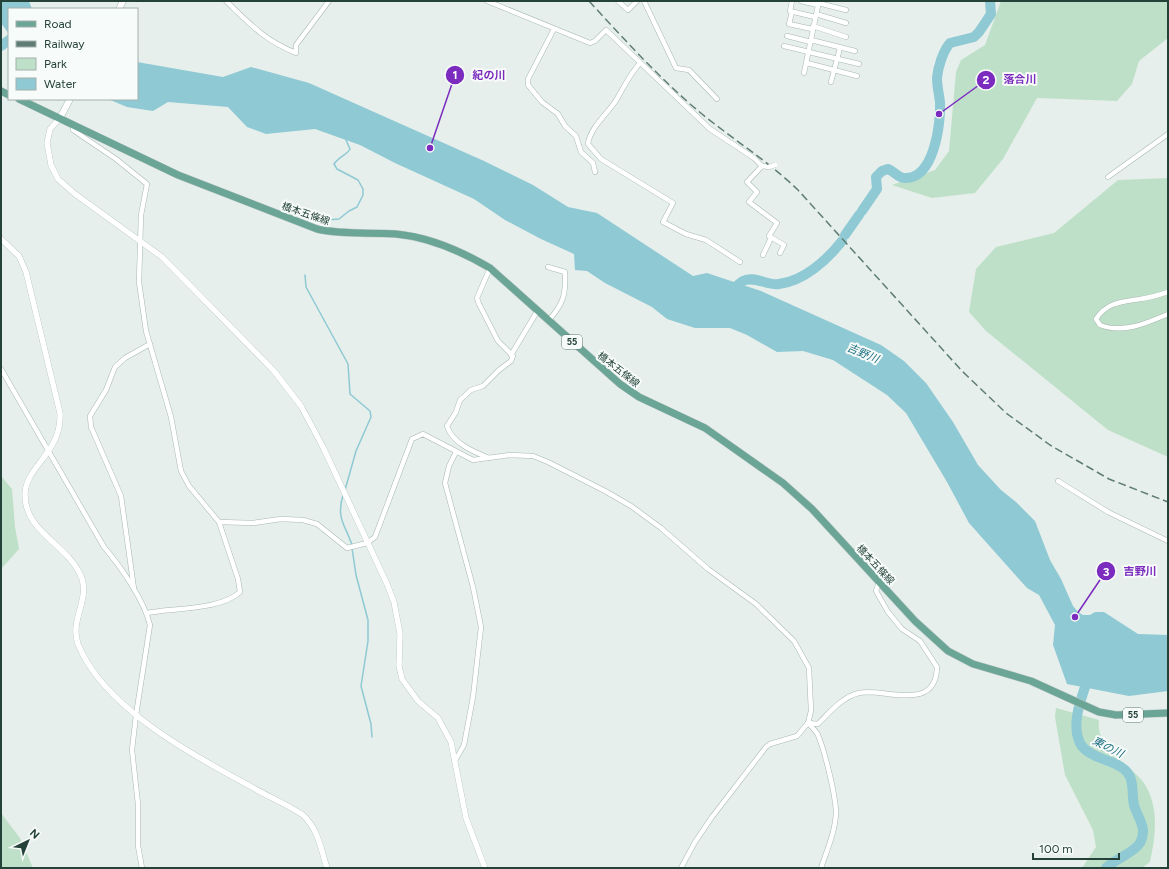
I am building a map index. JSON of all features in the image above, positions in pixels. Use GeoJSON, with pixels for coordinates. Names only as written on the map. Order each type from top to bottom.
{"type":"FeatureCollection","features":[{"type":"Feature","properties":{"kind":"main road","name":"橋本五條線"},"geometry":{"type":"LineString","coordinates":[[21,100],[178,175],[317,229],[334,233],[397,234],[422,238],[472,257],[490,268],[620,384],[639,397],[705,428],[783,484],[812,510],[933,640],[948,651],[972,664],[1031,681],[1099,712],[1116,715],[1168,713]]}},
{"type":"Feature","properties":{"kind":"main road"},"geometry":{"type":"LineString","coordinates":[[60,118],[69,102]]}},
{"type":"Feature","properties":{"kind":"street"},"geometry":{"type":"LineString","coordinates":[[226,1],[276,45],[296,52],[296,45],[328,1]]}},
{"type":"Feature","properties":{"kind":"street"},"geometry":{"type":"LineString","coordinates":[[486,1],[590,43],[595,41],[606,30],[710,129],[754,158],[762,166],[769,168],[777,166]]}},
{"type":"Feature","properties":{"kind":"street"},"geometry":{"type":"LineString","coordinates":[[618,1],[628,10],[637,1]]}},
{"type":"Feature","properties":{"kind":"street"},"geometry":{"type":"LineString","coordinates":[[644,1],[676,68],[689,70],[717,99]]}},
{"type":"Feature","properties":{"kind":"street"},"geometry":{"type":"LineString","coordinates":[[792,1],[790,24],[846,37]]}},
{"type":"Feature","properties":{"kind":"street"},"geometry":{"type":"LineString","coordinates":[[801,1],[818,3],[846,10]]}},
{"type":"Feature","properties":{"kind":"street"},"geometry":{"type":"LineString","coordinates":[[804,72],[810,52],[812,28],[818,3]]}},
{"type":"Feature","properties":{"kind":"street"},"geometry":{"type":"LineString","coordinates":[[792,12],[815,15],[846,23]]}},
{"type":"Feature","properties":{"kind":"street"},"geometry":{"type":"LineString","coordinates":[[554,29],[528,79],[528,84],[542,102],[558,114],[565,126],[576,136],[581,152],[593,164],[595,172]]}},
{"type":"Feature","properties":{"kind":"street"},"geometry":{"type":"LineString","coordinates":[[787,36],[854,51]]}},
{"type":"Feature","properties":{"kind":"street"},"geometry":{"type":"LineString","coordinates":[[784,46],[858,64]]}},
{"type":"Feature","properties":{"kind":"street"},"geometry":{"type":"LineString","coordinates":[[831,82],[840,48]]}},
{"type":"Feature","properties":{"kind":"street"},"geometry":{"type":"LineString","coordinates":[[640,63],[633,71],[614,103],[593,130],[588,144],[602,158],[673,203],[663,222],[686,234],[706,240],[740,262]]}},
{"type":"Feature","properties":{"kind":"street"},"geometry":{"type":"LineString","coordinates":[[807,63],[857,76]]}},
{"type":"Feature","properties":{"kind":"street"},"geometry":{"type":"LineString","coordinates":[[60,118],[50,129],[48,143],[51,165],[58,179],[75,194],[162,257],[183,276],[274,371],[301,406],[323,447],[394,602],[400,634],[399,666],[402,679],[418,701],[438,718],[445,728],[451,742],[456,759],[466,818],[485,868]]}},
{"type":"Feature","properties":{"kind":"street"},"geometry":{"type":"LineString","coordinates":[[73,125],[73,130],[116,159],[147,184],[141,215],[139,282],[142,311],[170,418],[181,471],[189,486],[218,522],[238,579],[240,592],[233,598],[221,602],[147,613]]}},
{"type":"Feature","properties":{"kind":"street"},"geometry":{"type":"LineString","coordinates":[[1108,177],[1168,134]]}},
{"type":"Feature","properties":{"kind":"street"},"geometry":{"type":"LineString","coordinates":[[762,166],[747,182],[757,192],[749,202],[777,222],[769,236],[771,238],[763,255]]}},
{"type":"Feature","properties":{"kind":"street"},"geometry":{"type":"LineString","coordinates":[[771,238],[784,245],[780,253]]}},
{"type":"Feature","properties":{"kind":"street"},"geometry":{"type":"LineString","coordinates":[[1,239],[13,249],[24,267],[60,413],[61,424],[58,434],[49,452],[31,476],[27,484],[26,504],[34,523],[74,565],[83,581],[84,599],[75,627],[78,644],[109,690],[155,730],[232,777],[303,815],[309,820],[317,835],[326,868]]}},
{"type":"Feature","properties":{"kind":"street"},"geometry":{"type":"LineString","coordinates":[[548,267],[565,272],[566,292],[558,310],[549,320]]}},
{"type":"Feature","properties":{"kind":"street"},"geometry":{"type":"LineString","coordinates":[[490,268],[477,298],[498,342],[513,356],[511,361],[499,370],[483,386],[471,390],[460,400],[447,426],[449,432],[471,452],[491,458]]}},
{"type":"Feature","properties":{"kind":"street"},"geometry":{"type":"LineString","coordinates":[[1168,292],[1142,299],[1118,302],[1102,310],[1096,319],[1100,325],[1115,329],[1146,323],[1168,314]]}},
{"type":"Feature","properties":{"kind":"street"},"geometry":{"type":"LineString","coordinates":[[511,355],[538,310]]}},
{"type":"Feature","properties":{"kind":"street"},"geometry":{"type":"LineString","coordinates":[[134,592],[121,496],[91,427],[90,416],[106,390],[115,367],[124,358],[150,344]]}},
{"type":"Feature","properties":{"kind":"street"},"geometry":{"type":"LineString","coordinates":[[1,369],[104,547],[124,573],[147,613],[150,625],[136,715],[132,763],[138,804],[138,846],[142,868]]}},
{"type":"Feature","properties":{"kind":"street"},"geometry":{"type":"LineString","coordinates":[[218,522],[252,523],[281,520],[302,520],[317,524],[347,548],[367,543],[375,537],[412,439],[423,434],[473,460],[510,455],[533,456],[605,491],[631,506],[661,528],[708,569],[756,604],[794,641],[809,668],[811,710],[808,723],[797,736],[770,744],[766,747],[712,817],[695,842],[681,868]]}},
{"type":"Feature","properties":{"kind":"street"},"geometry":{"type":"LineString","coordinates":[[456,452],[448,466],[445,483],[471,580],[481,627],[473,697],[464,745],[456,759]]}},
{"type":"Feature","properties":{"kind":"street"},"geometry":{"type":"LineString","coordinates":[[1058,481],[1108,512],[1168,541]]}},
{"type":"Feature","properties":{"kind":"street"},"geometry":{"type":"LineString","coordinates":[[808,723],[818,724],[847,697],[861,692],[914,695],[928,689],[935,682],[938,667],[920,641],[902,629],[888,612],[876,591],[879,582]]}},
{"type":"Feature","properties":{"kind":"street"},"geometry":{"type":"LineString","coordinates":[[808,723],[818,735],[833,791],[836,811],[834,824],[821,868]]}},
{"type":"Feature","properties":{"kind":"green space"},"geometry":{"type":"Polygon","coordinates":[[[1001,1],[1168,1],[1168,38],[1139,61],[1132,84],[1117,101],[1037,98],[1003,159],[975,193],[932,198],[892,185],[935,170],[949,151],[956,72],[961,60],[985,45],[1001,1]]]}},
{"type":"Feature","properties":{"kind":"green space"},"geometry":{"type":"Polygon","coordinates":[[[1168,178],[1168,457],[1108,430],[986,331],[969,312],[976,269],[996,247],[1054,233],[1118,180],[1168,178]]]}},
{"type":"Feature","properties":{"kind":"green space"},"geometry":{"type":"Polygon","coordinates":[[[1,476],[12,489],[15,527],[19,549],[1,569],[1,476]]]}},
{"type":"Feature","properties":{"kind":"green space"},"geometry":{"type":"Polygon","coordinates":[[[1056,708],[1099,720],[1099,732],[1103,742],[1135,773],[1148,790],[1154,808],[1155,826],[1150,862],[1142,868],[1082,868],[1096,847],[1093,830],[1065,775],[1055,717],[1056,708]]]}},
{"type":"Feature","properties":{"kind":"green space"},"geometry":{"type":"Polygon","coordinates":[[[1,813],[20,838],[33,868],[1,868],[1,813]]]}},
{"type":"Feature","properties":{"kind":"water"},"geometry":{"type":"Polygon","coordinates":[[[1,1],[29,1],[32,8],[8,8],[8,33],[1,23],[1,1]]]}},
{"type":"Feature","properties":{"kind":"water"},"geometry":{"type":"Polygon","coordinates":[[[138,62],[223,77],[251,67],[309,83],[484,161],[533,185],[568,207],[597,213],[693,276],[707,273],[761,291],[881,345],[904,361],[926,383],[953,422],[978,465],[1001,490],[1016,502],[1035,521],[1050,560],[1061,579],[1073,606],[1078,612],[1083,615],[1090,615],[1095,612],[1104,612],[1138,634],[1168,635],[1168,691],[1129,696],[1067,684],[1053,645],[1055,625],[1039,595],[1027,588],[969,523],[947,482],[906,413],[887,395],[833,360],[803,351],[777,352],[747,335],[730,328],[695,328],[667,319],[652,307],[605,283],[587,271],[575,270],[574,254],[505,220],[474,199],[395,163],[360,145],[315,129],[266,134],[247,127],[228,107],[168,102],[153,111],[127,107],[110,100],[138,100],[138,62]]]}},
{"type":"Feature","properties":{"kind":"waterway"},"geometry":{"type":"LineString","coordinates":[[862,211],[877,189],[876,177],[882,171],[888,169],[902,178],[914,176],[922,170],[929,161],[934,149],[939,123],[940,102],[937,78],[941,59],[950,43],[974,37],[979,32],[991,14],[990,1]]}},
{"type":"Feature","properties":{"kind":"waterway"},"geometry":{"type":"LineString","coordinates":[[1,46],[8,41]]}},
{"type":"Feature","properties":{"kind":"waterway"},"geometry":{"type":"LineString","coordinates":[[326,220],[339,219],[357,207],[363,195],[363,189],[358,180],[337,169],[334,164],[350,149],[346,140]]}},
{"type":"Feature","properties":{"kind":"waterway"},"geometry":{"type":"LineString","coordinates":[[845,235],[859,215]]}},
{"type":"Feature","properties":{"kind":"waterway"},"geometry":{"type":"LineString","coordinates":[[729,293],[741,282],[747,279],[770,284],[779,284],[797,279],[822,262],[842,241]]}},
{"type":"Feature","properties":{"kind":"waterway"},"geometry":{"type":"LineString","coordinates":[[305,275],[306,287],[348,364],[350,394],[370,411],[371,417],[356,451],[345,490]]}},
{"type":"Feature","properties":{"kind":"waterway"},"geometry":{"type":"LineString","coordinates":[[343,495],[340,510],[341,516],[352,545]]}},
{"type":"Feature","properties":{"kind":"waterway"},"geometry":{"type":"LineString","coordinates":[[352,548],[356,575],[368,620],[368,641],[361,686],[371,724],[372,737]]}},
{"type":"Feature","properties":{"kind":"waterway","name":"東の川"},"geometry":{"type":"LineString","coordinates":[[1089,675],[1078,709],[1076,726],[1077,735],[1083,748],[1088,752],[1116,764],[1129,775],[1132,784],[1134,805],[1143,828],[1142,838],[1137,847],[1106,868]]}},
{"type":"Feature","properties":{"kind":"railway"},"geometry":{"type":"LineString","coordinates":[[589,1],[650,66],[689,103],[772,167],[798,190],[962,371],[1006,413],[1050,445],[1109,479],[1168,502]]}},
{"type":"Feature","properties":{"kind":"place","name":"落合川"},"geometry":{"type":"Point","coordinates":[939,114]}},
{"type":"Feature","properties":{"kind":"place","name":"紀の川"},"geometry":{"type":"Point","coordinates":[430,148]}},
{"type":"Feature","properties":{"kind":"place","name":"吉野川"},"geometry":{"type":"Point","coordinates":[1075,617]}}]}
